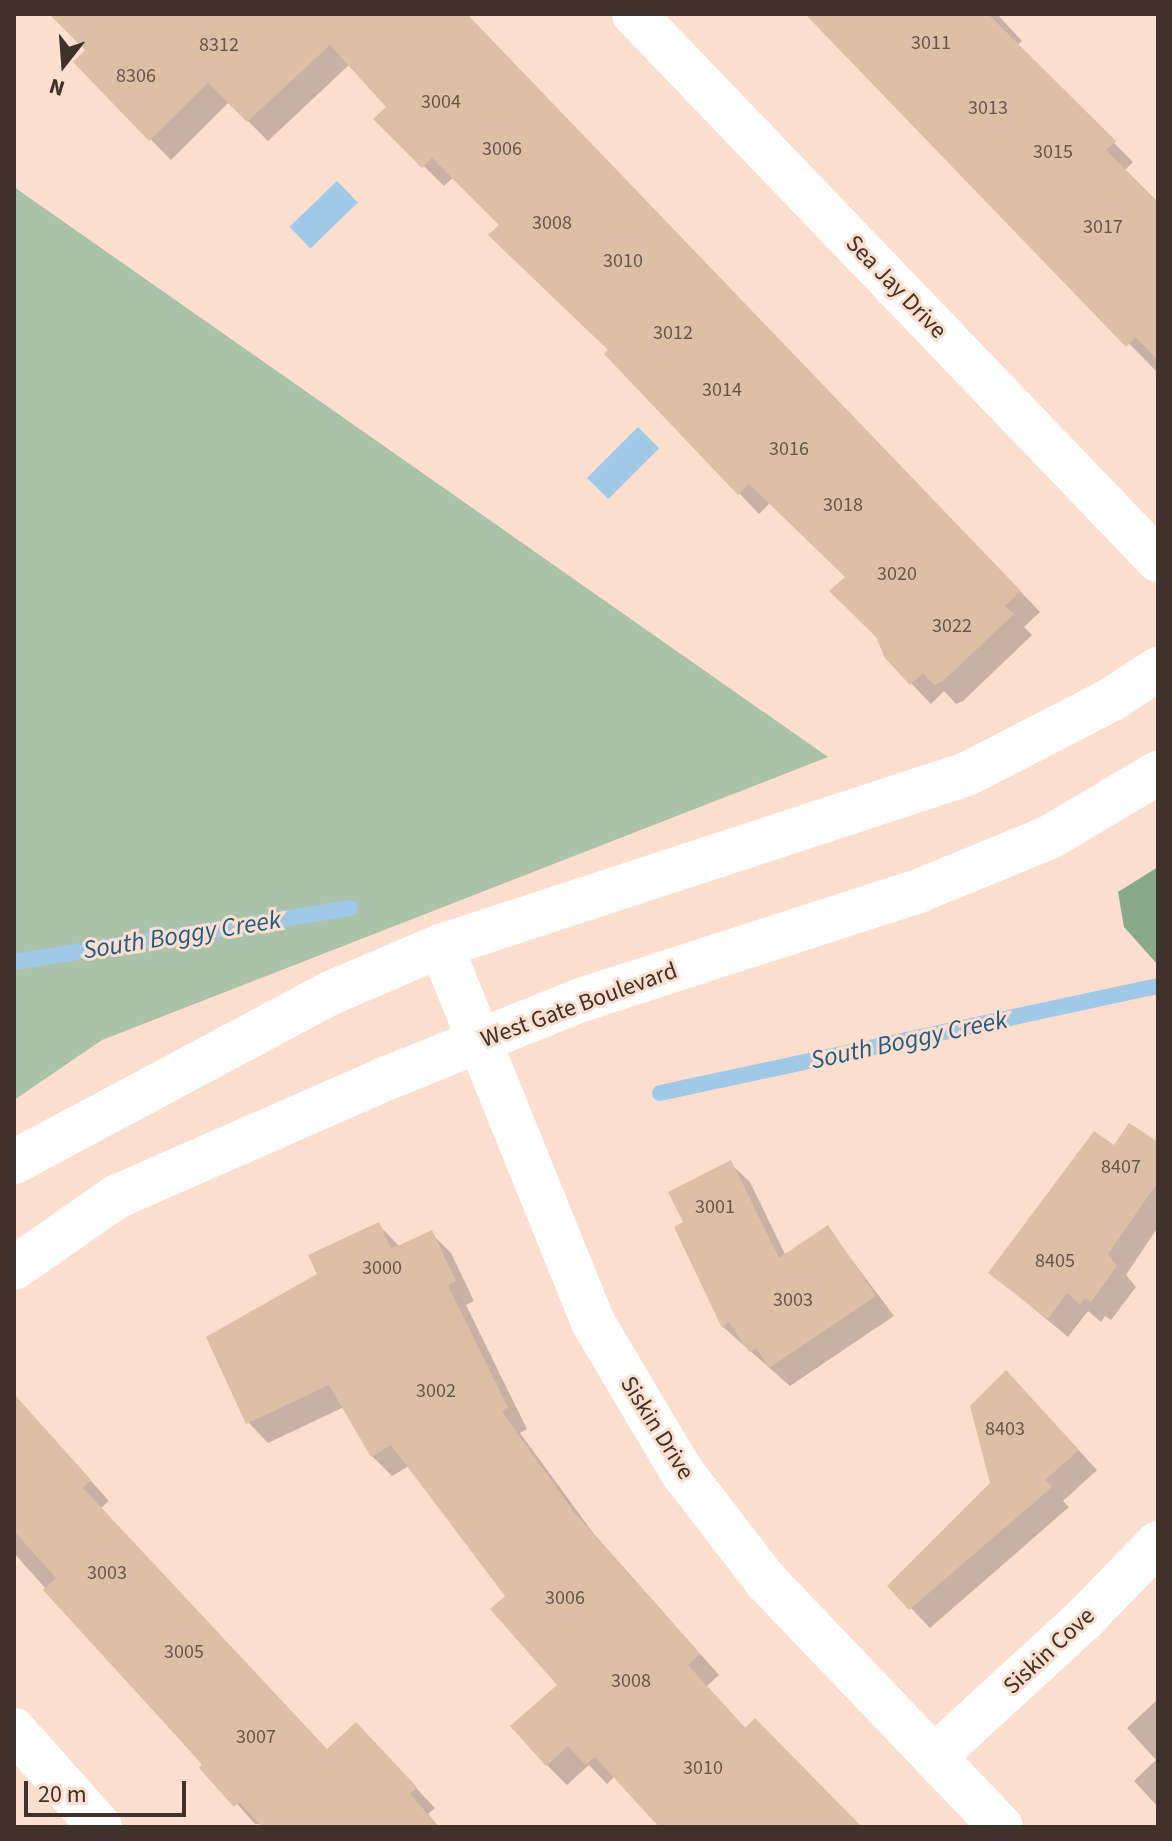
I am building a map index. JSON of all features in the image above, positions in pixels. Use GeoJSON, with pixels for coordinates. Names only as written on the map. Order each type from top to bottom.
{"type":"FeatureCollection","features":[{"type":"Feature","properties":{"kind":"main road","name":"Sea Jay Drive"},"geometry":{"type":"LineString","coordinates":[[634,14],[1158,560]]}},
{"type":"Feature","properties":{"kind":"main road"},"geometry":{"type":"LineString","coordinates":[[14,1162],[333,992],[441,946],[967,774],[1112,699],[1158,669]]}},
{"type":"Feature","properties":{"kind":"main road","name":"West Gate Boulevard"},"geometry":{"type":"LineString","coordinates":[[14,1268],[116,1197],[478,1041],[581,1000],[921,890],[1050,837],[1158,773]]}},
{"type":"Feature","properties":{"kind":"main road","name":"Siskin Drive"},"geometry":{"type":"LineString","coordinates":[[441,946],[594,1324],[682,1472],[766,1581],[1001,1827]]}},
{"type":"Feature","properties":{"kind":"main road","name":"Siskin Cove"},"geometry":{"type":"LineString","coordinates":[[935,1756],[1086,1617],[1158,1543]]}},
{"type":"Feature","properties":{"kind":"main road"},"geometry":{"type":"LineString","coordinates":[[14,1730],[100,1827]]}},
{"type":"Feature","properties":{"kind":"green space"},"geometry":{"type":"Polygon","coordinates":[[[14,187],[828,757],[102,1040],[14,1100],[14,187]]]}},
{"type":"Feature","properties":{"kind":"green space"},"geometry":{"type":"Polygon","coordinates":[[[1158,867],[1158,965],[1124,927],[1118,892],[1158,867]]]}},
{"type":"Feature","properties":{"kind":"water"},"geometry":{"type":"Polygon","coordinates":[[[337,181],[358,203],[310,248],[290,227],[337,181]]]}},
{"type":"Feature","properties":{"kind":"water"},"geometry":{"type":"Polygon","coordinates":[[[638,427],[659,448],[608,499],[587,478],[638,427]]]}},
{"type":"Feature","properties":{"kind":"building"},"geometry":{"type":"Polygon","coordinates":[[[49,14],[467,14],[1021,591],[1005,606],[1014,614],[943,681],[934,685],[923,673],[910,685],[885,658],[876,637],[829,591],[845,577],[749,484],[738,495],[604,354],[608,350],[488,235],[499,225],[432,158],[422,168],[373,119],[386,107],[330,45],[247,122],[208,83],[149,141],[73,62],[85,50],[49,14]]]}},
{"type":"Feature","properties":{"kind":"building"},"geometry":{"type":"Polygon","coordinates":[[[805,14],[988,14],[1116,141],[1106,150],[1158,202],[1158,360],[1135,337],[1126,347],[805,14]]]}},
{"type":"Feature","properties":{"kind":"building"},"geometry":{"type":"Polygon","coordinates":[[[1129,1123],[1158,1142],[1158,1182],[1108,1254],[1117,1266],[1091,1302],[1085,1298],[1080,1304],[1067,1293],[1048,1319],[988,1273],[1094,1131],[1114,1145],[1129,1123]]]}},
{"type":"Feature","properties":{"kind":"building"},"geometry":{"type":"Polygon","coordinates":[[[731,1160],[779,1258],[828,1225],[876,1296],[769,1368],[756,1348],[749,1352],[729,1322],[722,1328],[674,1227],[683,1222],[668,1192],[731,1160]]]}},
{"type":"Feature","properties":{"kind":"building"},"geometry":{"type":"Polygon","coordinates":[[[379,1222],[391,1249],[432,1230],[456,1281],[448,1285],[508,1408],[502,1412],[574,1512],[700,1654],[688,1665],[745,1728],[755,1718],[862,1827],[659,1827],[595,1757],[585,1765],[568,1746],[546,1766],[510,1726],[557,1685],[490,1609],[505,1596],[391,1445],[371,1457],[329,1385],[246,1424],[206,1337],[317,1274],[308,1255],[379,1222]]]}},
{"type":"Feature","properties":{"kind":"building"},"geometry":{"type":"Polygon","coordinates":[[[1006,1370],[1079,1450],[1045,1480],[1052,1487],[909,1610],[887,1586],[990,1483],[970,1406],[1006,1370]]]}},
{"type":"Feature","properties":{"kind":"building"},"geometry":{"type":"Polygon","coordinates":[[[14,1394],[91,1480],[83,1488],[327,1749],[356,1722],[417,1787],[410,1794],[439,1827],[262,1827],[239,1802],[234,1807],[199,1768],[202,1764],[43,1590],[56,1578],[14,1531],[14,1394]]]}},
{"type":"Feature","properties":{"kind":"waterway","name":"South Boggy Creek"},"geometry":{"type":"LineString","coordinates":[[14,962],[350,908]]}},
{"type":"Feature","properties":{"kind":"waterway","name":"South Boggy Creek"},"geometry":{"type":"LineString","coordinates":[[660,1093],[1158,986]]}}]}
